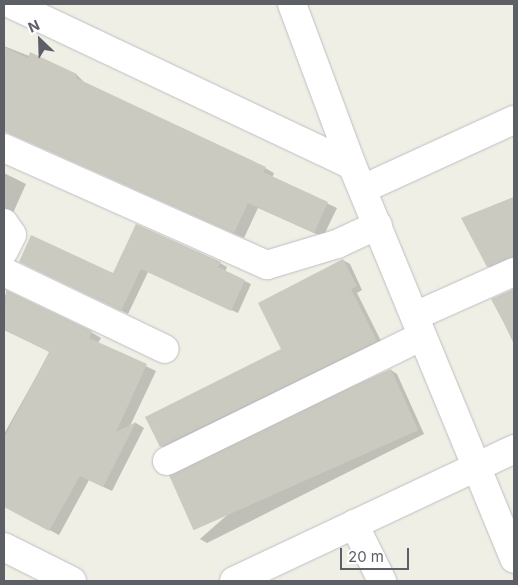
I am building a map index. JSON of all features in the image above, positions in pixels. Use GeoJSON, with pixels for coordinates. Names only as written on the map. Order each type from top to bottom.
{"type":"FeatureCollection","features":[{"type":"Feature","properties":{"kind":"street"},"geometry":{"type":"LineString","coordinates":[[11,4],[352,165]]}},
{"type":"Feature","properties":{"kind":"street"},"geometry":{"type":"LineString","coordinates":[[292,4],[352,165],[514,559]]}},
{"type":"Feature","properties":{"kind":"street"},"geometry":{"type":"LineString","coordinates":[[363,190],[514,120]]}},
{"type":"Feature","properties":{"kind":"street"},"geometry":{"type":"LineString","coordinates":[[4,148],[267,265],[337,244],[378,225]]}},
{"type":"Feature","properties":{"kind":"street"},"geometry":{"type":"LineString","coordinates":[[4,223],[12,235],[4,251]]}},
{"type":"Feature","properties":{"kind":"street"},"geometry":{"type":"LineString","coordinates":[[4,272],[166,349]]}},
{"type":"Feature","properties":{"kind":"street"},"geometry":{"type":"LineString","coordinates":[[167,461],[418,326],[514,272]]}},
{"type":"Feature","properties":{"kind":"street"},"geometry":{"type":"LineString","coordinates":[[234,581],[514,449]]}},
{"type":"Feature","properties":{"kind":"street"},"geometry":{"type":"LineString","coordinates":[[354,524],[382,581]]}},
{"type":"Feature","properties":{"kind":"street"},"geometry":{"type":"LineString","coordinates":[[4,547],[72,581]]}},
{"type":"Feature","properties":{"kind":"building"},"geometry":{"type":"Polygon","coordinates":[[[4,47],[28,58],[30,52],[77,74],[76,78],[266,167],[263,172],[328,202],[314,233],[248,203],[234,233],[4,131],[4,47]]]}},
{"type":"Feature","properties":{"kind":"building"},"geometry":{"type":"Polygon","coordinates":[[[514,197],[514,257],[487,267],[461,218],[514,197]]]}},
{"type":"Feature","properties":{"kind":"building"},"geometry":{"type":"Polygon","coordinates":[[[136,224],[221,262],[218,267],[245,280],[231,311],[141,269],[121,311],[19,262],[31,235],[113,273],[136,224]]]}},
{"type":"Feature","properties":{"kind":"building"},"geometry":{"type":"Polygon","coordinates":[[[343,259],[357,286],[351,289],[377,341],[160,447],[145,417],[281,349],[258,303],[343,259]]]}},
{"type":"Feature","properties":{"kind":"building"},"geometry":{"type":"Polygon","coordinates":[[[514,289],[514,342],[491,299],[514,289]]]}},
{"type":"Feature","properties":{"kind":"building"},"geometry":{"type":"Polygon","coordinates":[[[6,290],[92,331],[89,338],[147,364],[116,432],[136,422],[103,487],[80,476],[49,531],[4,507],[4,438],[49,352],[4,329],[6,290]]]}},
{"type":"Feature","properties":{"kind":"building"},"geometry":{"type":"Polygon","coordinates":[[[391,369],[418,430],[194,530],[166,469],[391,369]]]}}]}
